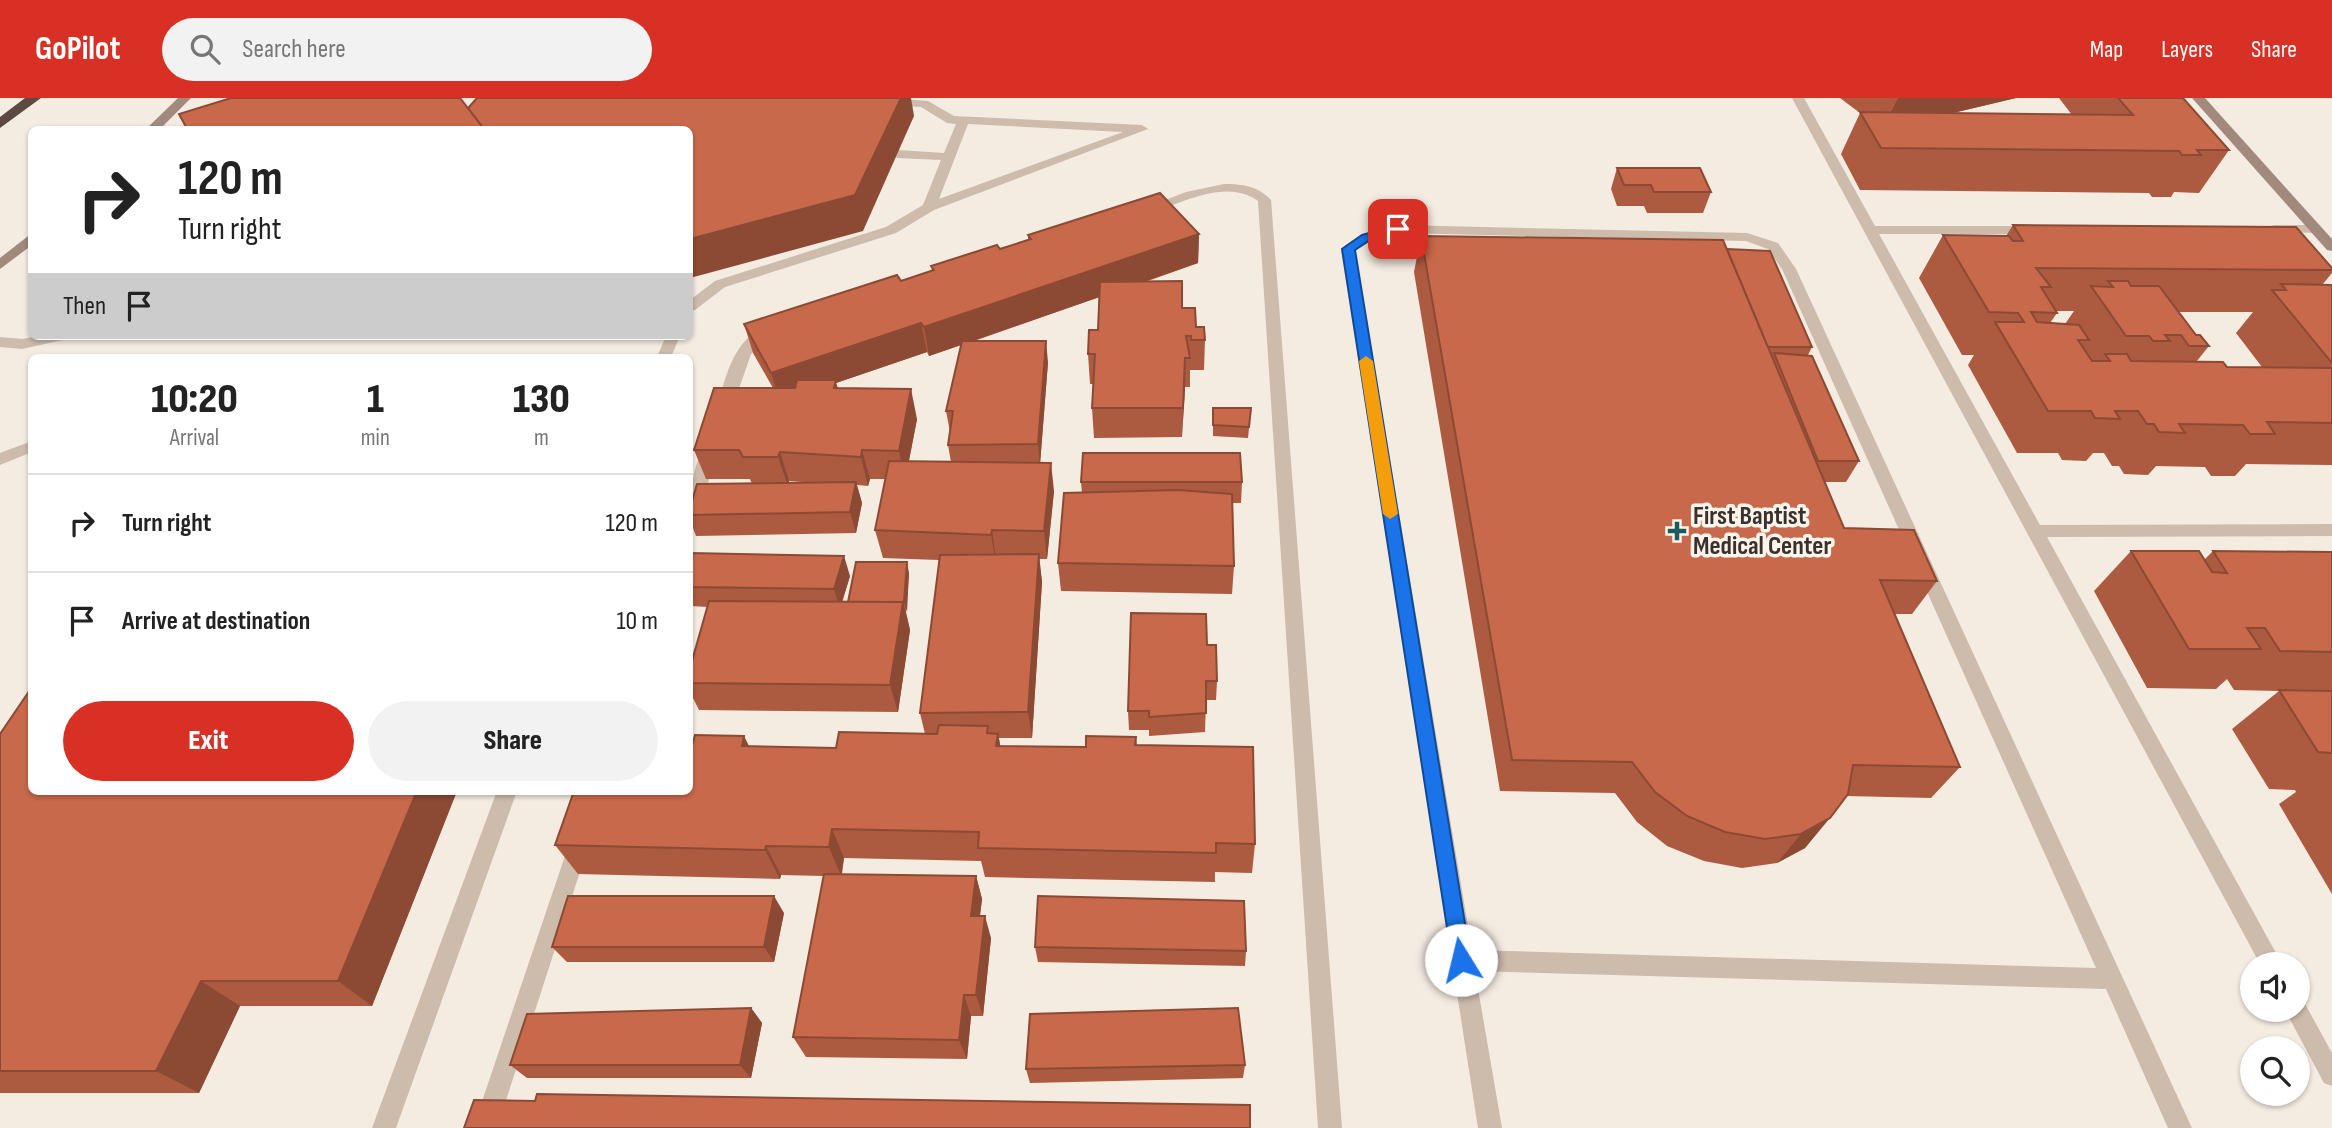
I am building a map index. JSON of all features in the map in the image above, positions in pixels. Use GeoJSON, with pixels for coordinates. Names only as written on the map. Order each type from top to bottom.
{"type":"FeatureCollection","features":[{"type":"Feature","properties":{"kind":"highway"},"geometry":{"type":"LineString","coordinates":[[0,124],[34,98]]}},
{"type":"Feature","properties":{"kind":"street"},"geometry":{"type":"LineString","coordinates":[[154,126],[186,98]]}},
{"type":"Feature","properties":{"kind":"street"},"geometry":{"type":"LineString","coordinates":[[2198,98],[2332,247]]}},
{"type":"Feature","properties":{"kind":"street"},"geometry":{"type":"LineString","coordinates":[[0,265],[28,240]]}},
{"type":"Feature","properties":{"kind":"lane"},"geometry":{"type":"LineString","coordinates":[[1798,98],[2264,952]]}},
{"type":"Feature","properties":{"kind":"lane"},"geometry":{"type":"LineString","coordinates":[[693,305],[720,284],[891,230],[929,207],[1142,129],[951,120],[924,104],[875,101]]}},
{"type":"Feature","properties":{"kind":"lane"},"geometry":{"type":"LineString","coordinates":[[929,207],[963,121]]}},
{"type":"Feature","properties":{"kind":"lane"},"geometry":{"type":"LineString","coordinates":[[897,154],[949,157]]}},
{"type":"Feature","properties":{"kind":"lane"},"geometry":{"type":"LineString","coordinates":[[1127,216],[1205,191],[1236,187],[1255,190],[1264,200],[1330,1128]]}},
{"type":"Feature","properties":{"kind":"lane"},"geometry":{"type":"LineString","coordinates":[[1490,1128],[1348,249],[1366,238],[1398,229],[1746,237],[1773,246],[1789,269],[2180,1128]]}},
{"type":"Feature","properties":{"kind":"lane"},"geometry":{"type":"LineString","coordinates":[[2255,229],[2316,229]]}},
{"type":"Feature","properties":{"kind":"lane"},"geometry":{"type":"LineString","coordinates":[[1869,230],[2049,230]]}},
{"type":"Feature","properties":{"kind":"lane"},"geometry":{"type":"LineString","coordinates":[[693,504],[739,364],[750,343],[764,332],[790,324]]}},
{"type":"Feature","properties":{"kind":"lane"},"geometry":{"type":"LineString","coordinates":[[0,342],[22,344],[42,340]]}},
{"type":"Feature","properties":{"kind":"lane"},"geometry":{"type":"LineString","coordinates":[[0,459],[28,448]]}},
{"type":"Feature","properties":{"kind":"lane"},"geometry":{"type":"LineString","coordinates":[[2033,531],[2332,530]]}},
{"type":"Feature","properties":{"kind":"lane"},"geometry":{"type":"LineString","coordinates":[[384,1128],[506,795]]}},
{"type":"Feature","properties":{"kind":"lane"},"geometry":{"type":"LineString","coordinates":[[485,1128],[584,830]]}},
{"type":"Feature","properties":{"kind":"lane"},"geometry":{"type":"LineString","coordinates":[[1461,960],[2113,979]]}},
{"type":"Feature","properties":{"kind":"lane"},"geometry":{"type":"LineString","coordinates":[[2303,1022],[2332,1075]]}},
{"type":"Feature","properties":{"kind":"building"},"geometry":{"type":"Polygon","coordinates":[[[231,98],[460,98],[482,126],[185,126],[179,114],[231,98]]]}},
{"type":"Feature","properties":{"kind":"building"},"geometry":{"type":"Polygon","coordinates":[[[477,98],[901,98],[855,195],[693,238],[693,126],[482,126],[468,108],[477,98]]]}},
{"type":"Feature","properties":{"kind":"building"},"geometry":{"type":"Polygon","coordinates":[[[2118,98],[2183,98],[2229,150],[2197,150],[2201,155],[2182,155],[2179,151],[1881,148],[1860,112],[2133,115],[2118,98]]]}},
{"type":"Feature","properties":{"kind":"building"},"geometry":{"type":"Polygon","coordinates":[[[1617,168],[1700,168],[1711,192],[1654,192],[1651,185],[1624,185],[1617,168]]]}},
{"type":"Feature","properties":{"kind":"building"},"geometry":{"type":"Polygon","coordinates":[[[1160,193],[1199,234],[924,327],[921,323],[771,373],[744,324],[897,275],[901,281],[934,270],[931,266],[997,245],[1000,249],[1031,239],[1028,235],[1160,193]]]}},
{"type":"Feature","properties":{"kind":"building"},"geometry":{"type":"Polygon","coordinates":[[[2013,225],[2296,227],[2332,270],[2036,268],[2051,287],[2041,287],[2057,313],[2031,312],[2037,322],[2079,325],[2089,340],[2078,340],[2092,361],[2110,361],[2105,354],[2127,354],[2131,361],[2223,362],[2227,367],[2332,368],[2332,423],[2267,422],[2275,434],[2250,434],[2243,425],[2179,424],[2185,433],[2159,432],[2154,424],[2147,424],[2138,411],[2115,411],[2120,419],[2095,418],[2091,411],[2048,411],[1995,322],[2024,322],[2018,313],[1989,312],[1943,235],[2009,236],[2013,241],[2023,241],[2013,225]]]}},
{"type":"Feature","properties":{"kind":"building"},"geometry":{"type":"Polygon","coordinates":[[[1421,236],[1723,240],[1844,528],[1914,530],[1937,581],[1880,580],[1960,767],[1853,765],[1848,794],[1830,818],[1801,834],[1765,839],[1725,832],[1687,816],[1655,792],[1632,762],[1512,760],[1421,236]]]}},
{"type":"Feature","properties":{"kind":"building"},"geometry":{"type":"Polygon","coordinates":[[[1727,249],[1770,251],[1812,347],[1768,347],[1727,249]]]}},
{"type":"Feature","properties":{"kind":"building"},"geometry":{"type":"Polygon","coordinates":[[[1182,281],[1182,308],[1195,308],[1196,327],[1204,327],[1205,340],[1191,340],[1191,336],[1186,336],[1190,358],[1185,358],[1183,408],[1092,408],[1095,354],[1088,354],[1089,330],[1098,330],[1100,282],[1182,281]]]}},
{"type":"Feature","properties":{"kind":"building"},"geometry":{"type":"Polygon","coordinates":[[[2108,281],[2128,281],[2131,286],[2159,286],[2196,335],[2200,335],[2209,346],[2189,346],[2181,335],[2165,335],[2170,341],[2153,341],[2149,336],[2126,336],[2091,286],[2113,287],[2108,281]]]}},
{"type":"Feature","properties":{"kind":"building"},"geometry":{"type":"Polygon","coordinates":[[[2281,284],[2332,285],[2332,363],[2272,290],[2286,290],[2281,284]]]}},
{"type":"Feature","properties":{"kind":"building"},"geometry":{"type":"Polygon","coordinates":[[[962,341],[1046,341],[1038,444],[948,445],[953,411],[946,411],[962,341]]]}},
{"type":"Feature","properties":{"kind":"building"},"geometry":{"type":"Polygon","coordinates":[[[1774,353],[1812,356],[1859,461],[1818,461],[1774,353]]]}},
{"type":"Feature","properties":{"kind":"building"},"geometry":{"type":"Polygon","coordinates":[[[797,380],[836,380],[834,388],[911,389],[899,451],[862,450],[861,457],[780,452],[778,457],[743,457],[739,450],[694,450],[714,388],[795,388],[797,380]]]}},
{"type":"Feature","properties":{"kind":"building"},"geometry":{"type":"Polygon","coordinates":[[[1213,408],[1251,408],[1249,427],[1213,425],[1213,408]]]}},
{"type":"Feature","properties":{"kind":"building"},"geometry":{"type":"Polygon","coordinates":[[[1083,453],[1240,453],[1242,482],[1081,482],[1083,453]]]}},
{"type":"Feature","properties":{"kind":"building"},"geometry":{"type":"Polygon","coordinates":[[[889,461],[1051,463],[1044,531],[992,530],[991,535],[875,530],[889,461]]]}},
{"type":"Feature","properties":{"kind":"building"},"geometry":{"type":"Polygon","coordinates":[[[856,482],[850,512],[693,515],[693,498],[697,484],[856,482]]]}},
{"type":"Feature","properties":{"kind":"building"},"geometry":{"type":"Polygon","coordinates":[[[1178,490],[1232,494],[1234,566],[1058,563],[1064,493],[1178,490]]]}},
{"type":"Feature","properties":{"kind":"building"},"geometry":{"type":"Polygon","coordinates":[[[2131,551],[2199,551],[2212,572],[2227,573],[2213,551],[2332,552],[2332,652],[2280,651],[2265,628],[2247,628],[2261,649],[2189,649],[2131,551]]]}},
{"type":"Feature","properties":{"kind":"building"},"geometry":{"type":"Polygon","coordinates":[[[693,553],[844,556],[834,589],[693,587],[693,553]]]}},
{"type":"Feature","properties":{"kind":"building"},"geometry":{"type":"Polygon","coordinates":[[[1039,554],[1028,712],[920,713],[940,555],[1039,554]]]}},
{"type":"Feature","properties":{"kind":"building"},"geometry":{"type":"Polygon","coordinates":[[[856,562],[907,562],[904,602],[848,602],[856,562]]]}},
{"type":"Feature","properties":{"kind":"building"},"geometry":{"type":"Polygon","coordinates":[[[709,601],[903,602],[890,685],[693,683],[693,657],[709,601]]]}},
{"type":"Feature","properties":{"kind":"building"},"geometry":{"type":"Polygon","coordinates":[[[1131,613],[1206,614],[1207,645],[1216,645],[1217,681],[1206,681],[1206,713],[1149,717],[1149,711],[1128,711],[1131,613]]]}},
{"type":"Feature","properties":{"kind":"building"},"geometry":{"type":"Polygon","coordinates":[[[2279,690],[2332,691],[2332,753],[2318,752],[2279,690]]]}},
{"type":"Feature","properties":{"kind":"building"},"geometry":{"type":"Polygon","coordinates":[[[28,693],[28,795],[415,795],[338,981],[201,981],[156,1071],[0,1071],[0,734],[28,693]]]}},
{"type":"Feature","properties":{"kind":"building"},"geometry":{"type":"Polygon","coordinates":[[[939,725],[988,726],[987,733],[998,734],[996,746],[1086,747],[1086,736],[1136,737],[1135,745],[1253,747],[1255,844],[1216,843],[1216,853],[978,848],[979,832],[832,829],[829,847],[766,846],[765,850],[555,845],[573,795],[693,795],[695,735],[744,736],[742,746],[836,748],[839,732],[937,734],[939,725]]]}},
{"type":"Feature","properties":{"kind":"building"},"geometry":{"type":"Polygon","coordinates":[[[824,874],[976,876],[971,916],[985,916],[976,995],[964,995],[959,1040],[793,1037],[824,874]]]}},
{"type":"Feature","properties":{"kind":"building"},"geometry":{"type":"Polygon","coordinates":[[[568,896],[774,896],[764,947],[552,947],[568,896]]]}},
{"type":"Feature","properties":{"kind":"building"},"geometry":{"type":"Polygon","coordinates":[[[1038,896],[1244,901],[1246,951],[1035,947],[1038,896]]]}},
{"type":"Feature","properties":{"kind":"building"},"geometry":{"type":"Polygon","coordinates":[[[751,1008],[740,1065],[510,1065],[527,1014],[751,1008]]]}},
{"type":"Feature","properties":{"kind":"building"},"geometry":{"type":"Polygon","coordinates":[[[1238,1008],[1245,1065],[1026,1069],[1030,1014],[1238,1008]]]}},
{"type":"Feature","properties":{"kind":"building"},"geometry":{"type":"Polygon","coordinates":[[[537,1094],[1250,1105],[1250,1128],[464,1128],[474,1100],[535,1101],[537,1094]]]}},
{"type":"Feature","properties":{"kind":"slow traffic"},"geometry":{"type":"LineString","coordinates":[[1366,361],[1390,514]]}},
{"type":"Feature","properties":{"kind":"place","name":"First Baptist Medical Center"},"geometry":{"type":"Point","coordinates":[1677,531]}},
{"type":"Feature","properties":{"kind":"route"},"geometry":{"type":"LineString","coordinates":[[1398,229],[1366,238],[1348,249],[1461,960]]}}]}
